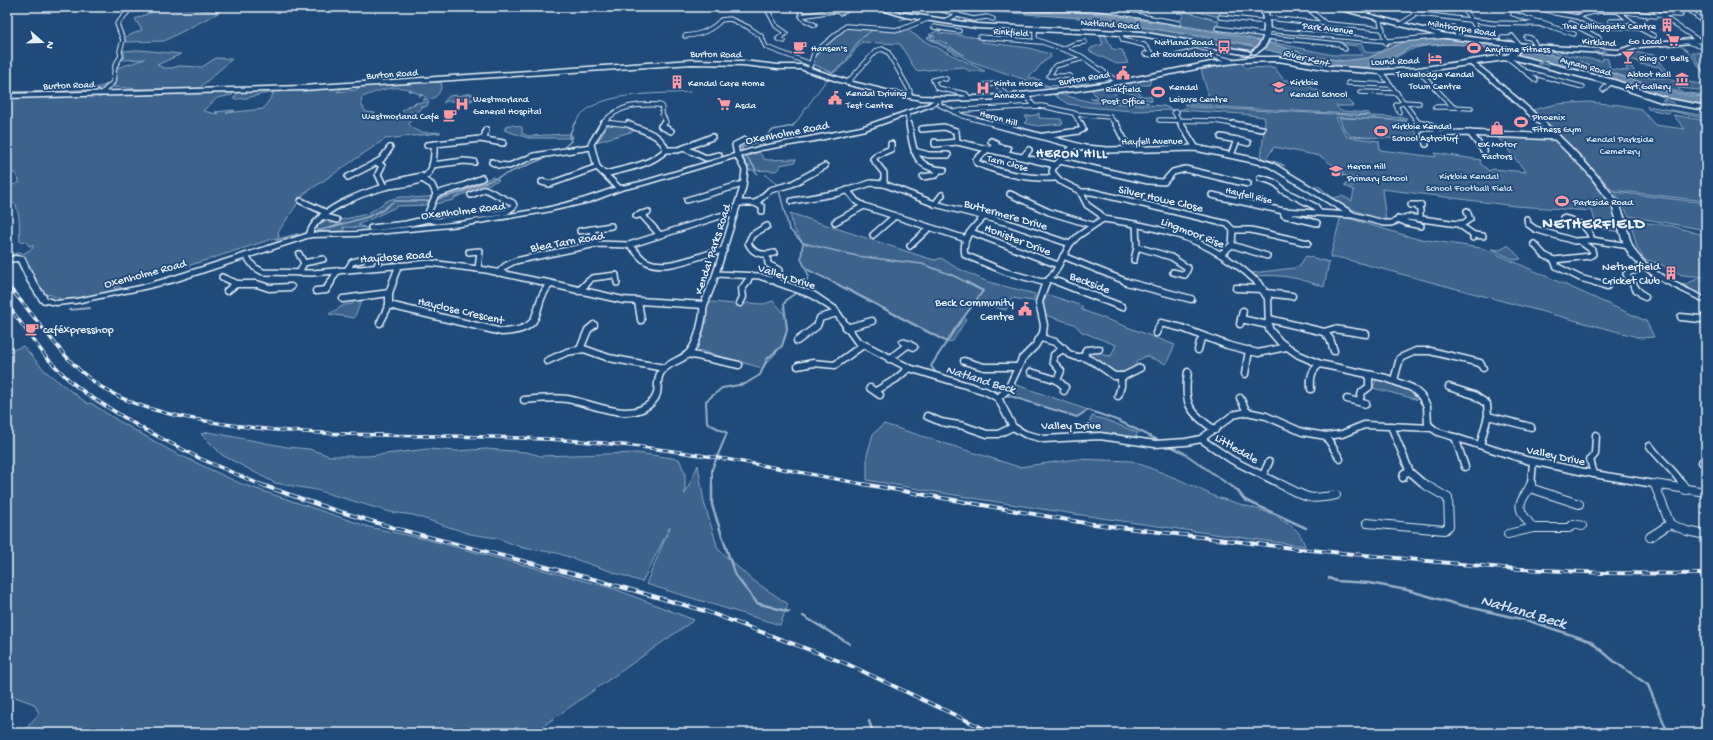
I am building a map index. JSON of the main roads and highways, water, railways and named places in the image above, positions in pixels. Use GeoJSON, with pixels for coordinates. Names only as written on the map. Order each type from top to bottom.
{"type":"FeatureCollection","features":[{"type":"Feature","properties":{"kind":"highway","name":"Milnthorpe Road"},"geometry":{"type":"LineString","coordinates":[[1333,7],[1446,36],[1519,46]]}},
{"type":"Feature","properties":{"kind":"highway","name":"Kirkland"},"geometry":{"type":"LineString","coordinates":[[1519,46],[1619,52],[1639,45],[1700,42]]}},
{"type":"Feature","properties":{"kind":"highway"},"geometry":{"type":"LineString","coordinates":[[1509,56],[1519,46]]}},
{"type":"Feature","properties":{"kind":"highway","name":"Aynam Road"},"geometry":{"type":"LineString","coordinates":[[1509,56],[1611,82],[1667,101],[1706,108]]}},
{"type":"Feature","properties":{"kind":"main road"},"geometry":{"type":"LineString","coordinates":[[1258,54],[1267,35],[1264,7]]}},
{"type":"Feature","properties":{"kind":"main road","name":"Lound Road"},"geometry":{"type":"LineString","coordinates":[[1258,54],[1330,68],[1381,72],[1418,70],[1509,56]]}},
{"type":"Feature","properties":{"kind":"main road","name":"Burton Road"},"geometry":{"type":"LineString","coordinates":[[7,96],[214,91],[353,85],[678,62],[724,62],[802,68],[815,74],[847,83],[909,96],[939,99],[1007,96],[1028,97],[1118,82],[1235,60],[1258,54]]}},
{"type":"Feature","properties":{"kind":"main road","name":"Burton Road"},"geometry":{"type":"LineString","coordinates":[[1235,60],[1258,54]]}},
{"type":"Feature","properties":{"kind":"water","name":"River Kent"},"geometry":{"type":"Polygon","coordinates":[[[964,7],[1023,7],[1102,14],[1235,35],[1316,57],[1341,61],[1368,58],[1406,41],[1432,39],[1469,40],[1526,49],[1605,71],[1667,91],[1706,97],[1706,105],[1670,99],[1567,68],[1477,46],[1454,44],[1411,47],[1388,60],[1369,67],[1342,68],[1297,61],[1279,53],[1240,43],[1142,27],[1092,19],[998,12],[964,7]]]}},
{"type":"Feature","properties":{"kind":"waterway","name":"Natland Beck"},"geometry":{"type":"LineString","coordinates":[[914,15],[933,7]]}},
{"type":"Feature","properties":{"kind":"waterway"},"geometry":{"type":"LineString","coordinates":[[1644,15],[1648,19],[1644,20]]}},
{"type":"Feature","properties":{"kind":"waterway","name":"Natland Beck"},"geometry":{"type":"LineString","coordinates":[[900,20],[910,17]]}},
{"type":"Feature","properties":{"kind":"waterway","name":"Natland Beck"},"geometry":{"type":"LineString","coordinates":[[833,72],[846,61],[859,40],[879,25]]}},
{"type":"Feature","properties":{"kind":"waterway"},"geometry":{"type":"LineString","coordinates":[[1660,29],[1677,41]]}},
{"type":"Feature","properties":{"kind":"waterway"},"geometry":{"type":"LineString","coordinates":[[1678,44],[1689,52],[1706,77]]}},
{"type":"Feature","properties":{"kind":"waterway","name":"Natland Beck"},"geometry":{"type":"LineString","coordinates":[[794,125],[827,79]]}},
{"type":"Feature","properties":{"kind":"waterway"},"geometry":{"type":"LineString","coordinates":[[574,125],[582,113],[594,105],[609,100],[643,94],[690,92]]}},
{"type":"Feature","properties":{"kind":"waterway"},"geometry":{"type":"LineString","coordinates":[[561,150],[571,141],[569,136],[574,124]]}},
{"type":"Feature","properties":{"kind":"waterway","name":"Natland Beck"},"geometry":{"type":"LineString","coordinates":[[744,152],[741,148],[763,139],[773,130],[793,126],[794,124]]}},
{"type":"Feature","properties":{"kind":"waterway"},"geometry":{"type":"LineString","coordinates":[[437,199],[460,193],[552,155]]}},
{"type":"Feature","properties":{"kind":"waterway","name":"Natland Beck"},"geometry":{"type":"LineString","coordinates":[[746,156],[755,168],[755,172],[758,174]]}},
{"type":"Feature","properties":{"kind":"waterway","name":"Natland Beck"},"geometry":{"type":"LineString","coordinates":[[766,175],[777,184]]}},
{"type":"Feature","properties":{"kind":"waterway","name":"Natland Beck"},"geometry":{"type":"LineString","coordinates":[[779,190],[789,229],[803,243]]}},
{"type":"Feature","properties":{"kind":"waterway"},"geometry":{"type":"LineString","coordinates":[[318,231],[367,217],[383,210],[394,201],[429,201]]}},
{"type":"Feature","properties":{"kind":"waterway"},"geometry":{"type":"LineString","coordinates":[[276,240],[298,234]]}},
{"type":"Feature","properties":{"kind":"waterway","name":"Natland Beck"},"geometry":{"type":"LineString","coordinates":[[803,243],[857,256],[922,264],[966,282]]}},
{"type":"Feature","properties":{"kind":"waterway"},"geometry":{"type":"LineString","coordinates":[[803,243],[801,259],[809,276],[805,283]]}},
{"type":"Feature","properties":{"kind":"waterway"},"geometry":{"type":"LineString","coordinates":[[808,270],[834,282]]}},
{"type":"Feature","properties":{"kind":"waterway"},"geometry":{"type":"LineString","coordinates":[[802,288],[805,282]]}},
{"type":"Feature","properties":{"kind":"waterway"},"geometry":{"type":"LineString","coordinates":[[834,282],[947,342]]}},
{"type":"Feature","properties":{"kind":"waterway","name":"Natland Beck"},"geometry":{"type":"LineString","coordinates":[[947,342],[983,291],[966,282]]}},
{"type":"Feature","properties":{"kind":"waterway"},"geometry":{"type":"LineString","coordinates":[[133,288],[152,283],[150,283]]}},
{"type":"Feature","properties":{"kind":"waterway"},"geometry":{"type":"LineString","coordinates":[[789,612],[757,603],[735,575],[712,505],[712,469],[727,433],[707,423],[706,401],[722,388],[745,384],[760,375],[767,359],[782,346],[787,330],[784,304],[787,299],[796,293]]}},
{"type":"Feature","properties":{"kind":"waterway"},"geometry":{"type":"LineString","coordinates":[[69,310],[90,308]]}},
{"type":"Feature","properties":{"kind":"waterway","name":"Natland Beck"},"geometry":{"type":"LineString","coordinates":[[937,374],[931,366],[947,342]]}},
{"type":"Feature","properties":{"kind":"waterway","name":"Natland Beck"},"geometry":{"type":"LineString","coordinates":[[950,377],[1077,417],[1088,410],[1119,421],[1162,442]]}},
{"type":"Feature","properties":{"kind":"waterway","name":"Natland Beck"},"geometry":{"type":"LineString","coordinates":[[1168,445],[1184,453],[1229,485]]}},
{"type":"Feature","properties":{"kind":"waterway","name":"Natland Beck"},"geometry":{"type":"LineString","coordinates":[[1228,484],[1237,490],[1245,500],[1306,528]]}},
{"type":"Feature","properties":{"kind":"waterway","name":"Natland Beck"},"geometry":{"type":"LineString","coordinates":[[1329,578],[1336,581],[1369,583],[1407,590],[1456,604],[1529,621],[1590,641],[1615,662],[1648,685],[1668,733]]}},
{"type":"Feature","properties":{"kind":"waterway"},"geometry":{"type":"LineString","coordinates":[[803,616],[850,644]]}},
{"type":"Feature","properties":{"kind":"waterway"},"geometry":{"type":"LineString","coordinates":[[869,721],[873,733]]}},
{"type":"Feature","properties":{"kind":"railway"},"geometry":{"type":"LineString","coordinates":[[7,285],[66,357],[79,370],[108,391],[122,398],[168,414],[232,425],[315,433],[522,438],[602,443],[717,458],[868,485]]}},
{"type":"Feature","properties":{"kind":"railway"},"geometry":{"type":"LineString","coordinates":[[7,304],[46,357],[70,381],[88,395],[138,426],[199,458],[261,485]]}},
{"type":"Feature","properties":{"kind":"railway"},"geometry":{"type":"LineString","coordinates":[[259,484],[328,508],[394,528],[597,580],[705,611],[845,663],[993,733]]}},
{"type":"Feature","properties":{"kind":"railway"},"geometry":{"type":"LineString","coordinates":[[863,484],[1085,523],[1300,549],[1503,568],[1604,573],[1706,574]]}},
{"type":"Feature","properties":{"kind":"place","name":"The Gillinggate Centre"},"geometry":{"type":"Point","coordinates":[1667,25]}},
{"type":"Feature","properties":{"kind":"place","name":"Go Local"},"geometry":{"type":"Point","coordinates":[1673,40]}},
{"type":"Feature","properties":{"kind":"place","name":"Hansen's"},"geometry":{"type":"Point","coordinates":[800,47]}},
{"type":"Feature","properties":{"kind":"place","name":"Natland Road at Roundabout"},"geometry":{"type":"Point","coordinates":[1224,47]}},
{"type":"Feature","properties":{"kind":"place","name":"Anytime Fitness"},"geometry":{"type":"Point","coordinates":[1474,48]}},
{"type":"Feature","properties":{"kind":"place","name":"Ring O' Bells"},"geometry":{"type":"Point","coordinates":[1628,57]}},
{"type":"Feature","properties":{"kind":"place","name":"Travelodge Kendal Town Centre"},"geometry":{"type":"Point","coordinates":[1435,58]}},
{"type":"Feature","properties":{"kind":"place","name":"Rinkfield Post Office"},"geometry":{"type":"Point","coordinates":[1123,73]}},
{"type":"Feature","properties":{"kind":"place","name":"Abbot Hall Art Gallery"},"geometry":{"type":"Point","coordinates":[1682,79]}},
{"type":"Feature","properties":{"kind":"place","name":"Kendal Care Home"},"geometry":{"type":"Point","coordinates":[677,82]}},
{"type":"Feature","properties":{"kind":"place","name":"Kirkbie Kendal School"},"geometry":{"type":"Point","coordinates":[1279,87]}},
{"type":"Feature","properties":{"kind":"place","name":"Kinta House Annexe"},"geometry":{"type":"Point","coordinates":[983,88]}},
{"type":"Feature","properties":{"kind":"place","name":"Kendal Leisure Centre"},"geometry":{"type":"Point","coordinates":[1158,92]}},
{"type":"Feature","properties":{"kind":"place","name":"Kendal Driving Test Centre"},"geometry":{"type":"Point","coordinates":[835,98]}},
{"type":"Feature","properties":{"kind":"place","name":"Westmorland General Hospital"},"geometry":{"type":"Point","coordinates":[462,104]}},
{"type":"Feature","properties":{"kind":"place","name":"Asda"},"geometry":{"type":"Point","coordinates":[724,104]}},
{"type":"Feature","properties":{"kind":"place","name":"Westmorland Cafe"},"geometry":{"type":"Point","coordinates":[450,115]}},
{"type":"Feature","properties":{"kind":"place","name":"Phoenix Fitness Gym"},"geometry":{"type":"Point","coordinates":[1521,122]}},
{"type":"Feature","properties":{"kind":"place","name":"EK Motor Factors"},"geometry":{"type":"Point","coordinates":[1497,128]}},
{"type":"Feature","properties":{"kind":"place","name":"Kirkbie Kendal School Astroturf"},"geometry":{"type":"Point","coordinates":[1381,131]}},
{"type":"Feature","properties":{"kind":"place","name":"Heron Hill Primary School"},"geometry":{"type":"Point","coordinates":[1336,171]}},
{"type":"Feature","properties":{"kind":"place","name":"Parkside Road"},"geometry":{"type":"Point","coordinates":[1562,201]}},
{"type":"Feature","properties":{"kind":"place","name":"Netherfield Cricket Club"},"geometry":{"type":"Point","coordinates":[1671,273]}},
{"type":"Feature","properties":{"kind":"place","name":"Beck Community Centre"},"geometry":{"type":"Point","coordinates":[1025,309]}},
{"type":"Feature","properties":{"kind":"place","name":"caféxpresshop"},"geometry":{"type":"Point","coordinates":[32,329]}},
{"type":"Feature","properties":{"kind":"district","name":"HERON HILL"},"geometry":{"type":"Point","coordinates":[1072,152]}},
{"type":"Feature","properties":{"kind":"district","name":"NETHERFIELD"},"geometry":{"type":"Point","coordinates":[1594,222]}},
{"type":"Feature","properties":{"kind":"park label","name":"Kendal Parkside Cemetery"},"geometry":{"type":"Point","coordinates":[1620,144]}},
{"type":"Feature","properties":{"kind":"park label","name":"Kirkbie Kendal School Football Field"},"geometry":{"type":"Point","coordinates":[1469,180]}}]}
